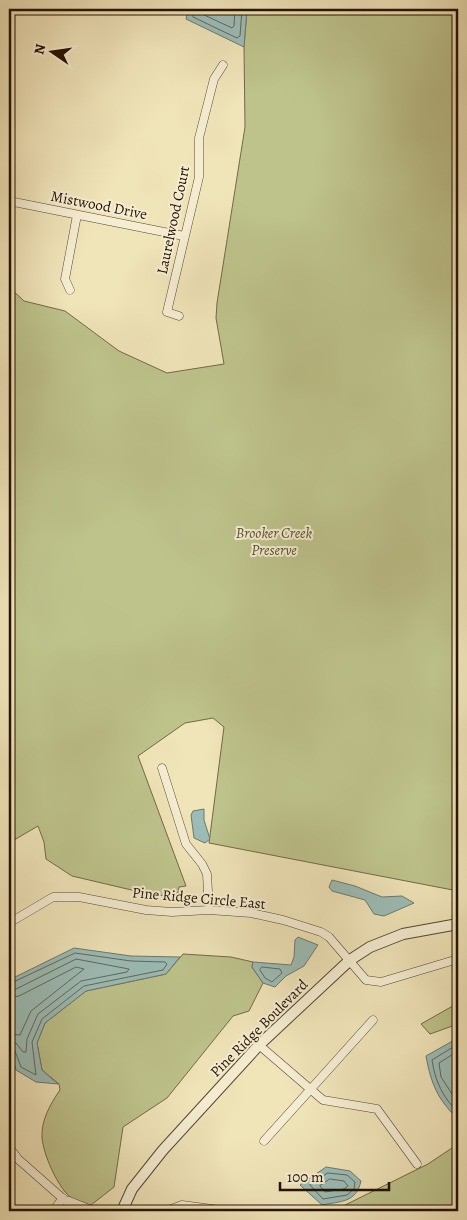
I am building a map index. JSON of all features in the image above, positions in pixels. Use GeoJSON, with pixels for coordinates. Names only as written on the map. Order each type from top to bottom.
{"type":"FeatureCollection","features":[{"type":"Feature","properties":{"kind":"street","name":"Laurelwood Court"},"geometry":{"type":"LineString","coordinates":[[179,316],[167,312],[199,177],[200,138],[214,79],[223,65]]}},
{"type":"Feature","properties":{"kind":"street","name":"Mistwood Drive"},"geometry":{"type":"LineString","coordinates":[[9,201],[184,236]]}},
{"type":"Feature","properties":{"kind":"street"},"geometry":{"type":"LineString","coordinates":[[70,290],[66,279],[77,215]]}},
{"type":"Feature","properties":{"kind":"street"},"geometry":{"type":"LineString","coordinates":[[162,768],[186,844],[202,864],[207,874],[209,910]]}},
{"type":"Feature","properties":{"kind":"street","name":"Pine Ridge Circle East"},"geometry":{"type":"LineString","coordinates":[[9,923],[53,897],[79,897],[146,910],[180,912],[209,910],[251,913],[321,932],[329,937],[366,980],[381,982],[458,959]]}},
{"type":"Feature","properties":{"kind":"street","name":"Pine Ridge Boulevard"},"geometry":{"type":"LineString","coordinates":[[122,1211],[132,1189],[163,1150],[259,1045],[350,960],[370,947],[403,934],[458,924]]}},
{"type":"Feature","properties":{"kind":"street"},"geometry":{"type":"LineString","coordinates":[[264,1141],[373,1020]]}},
{"type":"Feature","properties":{"kind":"street"},"geometry":{"type":"LineString","coordinates":[[259,1045],[309,1090],[323,1100],[377,1109],[417,1164]]}},
{"type":"Feature","properties":{"kind":"street"},"geometry":{"type":"LineString","coordinates":[[9,1147],[18,1159],[77,1211]]}},
{"type":"Feature","properties":{"kind":"street"},"geometry":{"type":"LineString","coordinates":[[53,1211],[62,1198]]}},
{"type":"Feature","properties":{"kind":"street"},"geometry":{"type":"LineString","coordinates":[[62,1198],[94,1211]]}},
{"type":"Feature","properties":{"kind":"street"},"geometry":{"type":"LineString","coordinates":[[166,1211],[182,1205],[228,1211]]}},
{"type":"Feature","properties":{"kind":"green space","name":"Brooker Creek Preserve"},"geometry":{"type":"Polygon","coordinates":[[[247,9],[458,9],[458,891],[209,843],[224,727],[213,718],[185,723],[138,756],[186,886],[179,887],[178,893],[157,896],[72,876],[46,859],[44,842],[38,826],[9,843],[9,287],[24,301],[65,311],[119,351],[167,373],[224,364],[216,318],[245,127],[244,47],[247,9]]]}},
{"type":"Feature","properties":{"kind":"green space"},"geometry":{"type":"Polygon","coordinates":[[[183,954],[231,957],[253,962],[252,967],[263,983],[249,1011],[233,1016],[167,1098],[123,1127],[114,1187],[91,1205],[77,1201],[64,1191],[55,1177],[43,1144],[43,1124],[50,1106],[60,1090],[59,1084],[42,1070],[37,1043],[45,1023],[86,991],[166,974],[183,954]]]}},
{"type":"Feature","properties":{"kind":"green space"},"geometry":{"type":"Polygon","coordinates":[[[458,1003],[458,1024],[430,1034],[421,1024],[458,1003]]]}},
{"type":"Feature","properties":{"kind":"green space"},"geometry":{"type":"Polygon","coordinates":[[[458,1144],[458,1211],[333,1211],[428,1164],[458,1144]]]}},
{"type":"Feature","properties":{"kind":"water"},"geometry":{"type":"Polygon","coordinates":[[[188,9],[247,9],[244,47],[186,19],[188,9]]]}},
{"type":"Feature","properties":{"kind":"water"},"geometry":{"type":"Polygon","coordinates":[[[204,809],[204,820],[210,839],[205,843],[194,838],[191,815],[193,811],[204,809]]]}},
{"type":"Feature","properties":{"kind":"water"},"geometry":{"type":"Polygon","coordinates":[[[332,880],[355,886],[382,897],[402,896],[414,903],[384,916],[374,914],[365,900],[332,891],[329,887],[332,880]]]}},
{"type":"Feature","properties":{"kind":"water"},"geometry":{"type":"Polygon","coordinates":[[[298,937],[318,945],[304,966],[286,976],[275,987],[263,983],[252,967],[253,962],[291,965],[294,957],[295,940],[298,937]]]}},
{"type":"Feature","properties":{"kind":"water"},"geometry":{"type":"Polygon","coordinates":[[[74,948],[131,956],[180,957],[166,974],[86,991],[45,1023],[37,1043],[42,1070],[58,1084],[36,1082],[16,1070],[9,1046],[9,980],[74,948]]]}},
{"type":"Feature","properties":{"kind":"water"},"geometry":{"type":"Polygon","coordinates":[[[458,1038],[458,1119],[445,1105],[436,1091],[426,1056],[458,1038]]]}},
{"type":"Feature","properties":{"kind":"water"},"geometry":{"type":"Polygon","coordinates":[[[326,1167],[350,1171],[361,1181],[359,1188],[347,1200],[322,1205],[300,1185],[326,1167]]]}}]}
